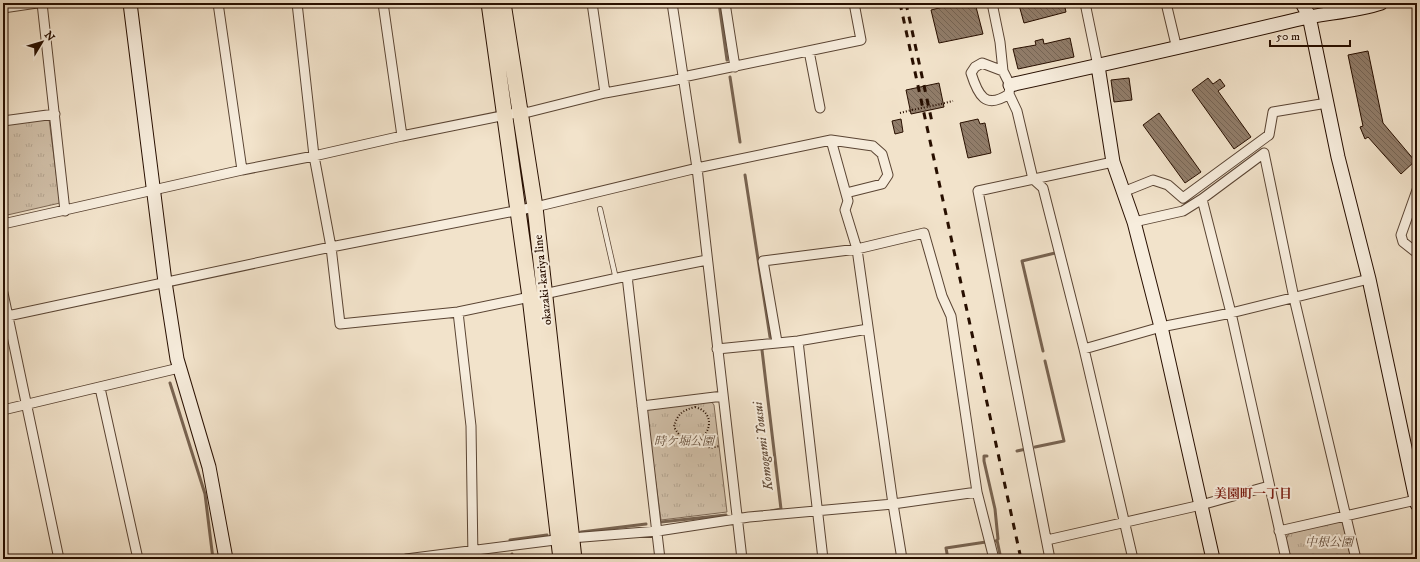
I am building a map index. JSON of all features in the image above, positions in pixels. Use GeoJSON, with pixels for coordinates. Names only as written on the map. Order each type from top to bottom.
{"type":"FeatureCollection","features":[{"type":"Feature","properties":{"kind":"main road","name":"okazaki-kariya line"},"geometry":{"type":"LineString","coordinates":[[489,3],[535,207],[537,295],[565,539],[574,559]]}},
{"type":"Feature","properties":{"kind":"main road","name":"okazaki-kariya line"},"geometry":{"type":"LineString","coordinates":[[503,3],[513,114],[519,210],[537,295]]}},
{"type":"Feature","properties":{"kind":"main road","name":"okazaki-kariya line"},"geometry":{"type":"LineString","coordinates":[[561,559],[565,539]]}},
{"type":"Feature","properties":{"kind":"street"},"geometry":{"type":"LineString","coordinates":[[3,8],[37,3]]}},
{"type":"Feature","properties":{"kind":"street"},"geometry":{"type":"LineString","coordinates":[[42,3],[65,211]]}},
{"type":"Feature","properties":{"kind":"street"},"geometry":{"type":"LineString","coordinates":[[130,3],[165,282],[180,368],[209,467],[226,559]]}},
{"type":"Feature","properties":{"kind":"street"},"geometry":{"type":"LineString","coordinates":[[218,3],[242,170]]}},
{"type":"Feature","properties":{"kind":"street"},"geometry":{"type":"LineString","coordinates":[[297,3],[314,156],[331,247],[340,324],[458,312],[707,260]]}},
{"type":"Feature","properties":{"kind":"street"},"geometry":{"type":"LineString","coordinates":[[383,3],[402,136]]}},
{"type":"Feature","properties":{"kind":"street"},"geometry":{"type":"LineString","coordinates":[[592,3],[605,93]]}},
{"type":"Feature","properties":{"kind":"street"},"geometry":{"type":"LineString","coordinates":[[672,3],[696,168],[742,559]]}},
{"type":"Feature","properties":{"kind":"street"},"geometry":{"type":"LineString","coordinates":[[725,3],[735,67]]}},
{"type":"Feature","properties":{"kind":"street"},"geometry":{"type":"LineString","coordinates":[[3,224],[242,170],[314,156],[402,136],[529,112],[605,93],[676,80],[683,77],[861,40],[854,3]]}},
{"type":"Feature","properties":{"kind":"street"},"geometry":{"type":"LineString","coordinates":[[992,3],[1000,42],[1003,71],[1017,111],[1033,179],[1043,188],[1084,349],[1133,559]]}},
{"type":"Feature","properties":{"kind":"street"},"geometry":{"type":"LineString","coordinates":[[1085,3],[1098,66],[1113,162],[1134,222],[1161,327],[1214,559]]}},
{"type":"Feature","properties":{"kind":"street"},"geometry":{"type":"LineString","coordinates":[[1166,3],[1177,48]]}},
{"type":"Feature","properties":{"kind":"street"},"geometry":{"type":"LineString","coordinates":[[1279,531],[1417,501],[1369,279],[1338,157],[1310,16],[1302,3]]}},
{"type":"Feature","properties":{"kind":"street"},"geometry":{"type":"LineString","coordinates":[[1003,71],[982,63],[975,67],[971,73],[980,95],[988,101],[999,101],[1009,89],[1098,66],[1310,16],[1350,12],[1372,4]]}},
{"type":"Feature","properties":{"kind":"street"},"geometry":{"type":"LineString","coordinates":[[809,51],[820,108]]}},
{"type":"Feature","properties":{"kind":"street"},"geometry":{"type":"LineString","coordinates":[[1124,192],[1153,180],[1168,185],[1183,198],[1269,135],[1272,112],[1327,103]]}},
{"type":"Feature","properties":{"kind":"street"},"geometry":{"type":"LineString","coordinates":[[3,121],[55,114]]}},
{"type":"Feature","properties":{"kind":"street"},"geometry":{"type":"LineString","coordinates":[[831,140],[848,201],[845,210],[857,249],[902,559]]}},
{"type":"Feature","properties":{"kind":"street"},"geometry":{"type":"LineString","coordinates":[[5,317],[331,247],[535,207],[696,168],[831,140],[873,146],[882,154],[888,175],[882,184],[846,193]]}},
{"type":"Feature","properties":{"kind":"street"},"geometry":{"type":"LineString","coordinates":[[1134,222],[1183,211],[1202,199],[1264,153],[1294,298],[1356,559]]}},
{"type":"Feature","properties":{"kind":"street"},"geometry":{"type":"LineString","coordinates":[[1050,559],[978,191],[1113,162]]}},
{"type":"Feature","properties":{"kind":"street"},"geometry":{"type":"LineString","coordinates":[[1417,190],[1401,235],[1403,242],[1417,253]]}},
{"type":"Feature","properties":{"kind":"street"},"geometry":{"type":"LineString","coordinates":[[1202,199],[1231,313],[1286,559]]}},
{"type":"Feature","properties":{"kind":"street"},"geometry":{"type":"LineString","coordinates":[[777,342],[763,261],[857,249],[924,233],[942,296],[951,316],[977,492],[994,559]]}},
{"type":"Feature","properties":{"kind":"street"},"geometry":{"type":"LineString","coordinates":[[627,276],[658,531],[660,559]]}},
{"type":"Feature","properties":{"kind":"street"},"geometry":{"type":"LineString","coordinates":[[1084,349],[1161,327],[1231,313],[1369,279]]}},
{"type":"Feature","properties":{"kind":"street"},"geometry":{"type":"LineString","coordinates":[[3,293],[5,317],[27,405],[59,559]]}},
{"type":"Feature","properties":{"kind":"street"},"geometry":{"type":"LineString","coordinates":[[458,312],[471,426],[472,555]]}},
{"type":"Feature","properties":{"kind":"street"},"geometry":{"type":"LineString","coordinates":[[717,349],[798,341],[868,329]]}},
{"type":"Feature","properties":{"kind":"street"},"geometry":{"type":"LineString","coordinates":[[798,341],[823,559]]}},
{"type":"Feature","properties":{"kind":"street"},"geometry":{"type":"LineString","coordinates":[[3,410],[180,368]]}},
{"type":"Feature","properties":{"kind":"street"},"geometry":{"type":"LineString","coordinates":[[100,388],[138,559]]}},
{"type":"Feature","properties":{"kind":"street"},"geometry":{"type":"LineString","coordinates":[[642,406],[723,396]]}},
{"type":"Feature","properties":{"kind":"street"},"geometry":{"type":"LineString","coordinates":[[1047,540],[1125,521],[1201,505],[1269,486]]}},
{"type":"Feature","properties":{"kind":"street"},"geometry":{"type":"LineString","coordinates":[[406,559],[472,555],[565,539],[658,531],[738,519],[893,504],[977,492]]}},
{"type":"Feature","properties":{"kind":"lane"},"geometry":{"type":"LineString","coordinates":[[600,209],[616,278]]}},
{"type":"Feature","properties":{"kind":"path"},"geometry":{"type":"LineString","coordinates":[[900,113],[953,101]]}},
{"type":"Feature","properties":{"kind":"path"},"geometry":{"type":"LineString","coordinates":[[695,407],[703,409],[708,415],[709,423],[707,432],[700,439],[693,442],[685,440],[678,435],[674,427],[676,417],[684,410],[695,407]]}},
{"type":"Feature","properties":{"kind":"path"},"geometry":{"type":"LineString","coordinates":[[700,439],[710,448],[721,446]]}},
{"type":"Feature","properties":{"kind":"green space"},"geometry":{"type":"Polygon","coordinates":[[[49,119],[60,203],[3,216],[3,125],[49,119]]]}},
{"type":"Feature","properties":{"kind":"green space","name":"時ケ堀公園"},"geometry":{"type":"Polygon","coordinates":[[[711,401],[714,405],[727,512],[661,520],[646,412],[650,408],[711,401]]]}},
{"type":"Feature","properties":{"kind":"green space","name":"中根公園"},"geometry":{"type":"Polygon","coordinates":[[[1340,521],[1343,524],[1351,559],[1291,559],[1286,539],[1289,533],[1340,521]]]}},
{"type":"Feature","properties":{"kind":"building"},"geometry":{"type":"Polygon","coordinates":[[[942,3],[975,3],[983,34],[939,43],[931,10],[943,7],[942,3]]]}},
{"type":"Feature","properties":{"kind":"building"},"geometry":{"type":"Polygon","coordinates":[[[1026,3],[1064,3],[1066,12],[1024,23],[1019,5],[1026,3]]]}},
{"type":"Feature","properties":{"kind":"building"},"geometry":{"type":"Polygon","coordinates":[[[1070,38],[1074,57],[1018,69],[1013,49],[1036,45],[1035,41],[1043,39],[1044,44],[1070,38]]]}},
{"type":"Feature","properties":{"kind":"building"},"geometry":{"type":"Polygon","coordinates":[[[1368,51],[1383,123],[1415,161],[1401,174],[1368,137],[1365,139],[1360,127],[1363,126],[1348,55],[1368,51]]]}},
{"type":"Feature","properties":{"kind":"building"},"geometry":{"type":"Polygon","coordinates":[[[1129,78],[1132,100],[1114,102],[1111,80],[1129,78]]]}},
{"type":"Feature","properties":{"kind":"building"},"geometry":{"type":"Polygon","coordinates":[[[1208,78],[1213,84],[1220,79],[1225,86],[1218,91],[1251,137],[1234,149],[1192,90],[1208,78]]]}},
{"type":"Feature","properties":{"kind":"building"},"geometry":{"type":"Polygon","coordinates":[[[939,83],[944,107],[911,114],[906,90],[939,83]]]}},
{"type":"Feature","properties":{"kind":"building"},"geometry":{"type":"Polygon","coordinates":[[[1159,113],[1201,172],[1185,183],[1143,125],[1159,113]]]}},
{"type":"Feature","properties":{"kind":"building"},"geometry":{"type":"Polygon","coordinates":[[[901,119],[903,132],[895,134],[892,121],[901,119]]]}},
{"type":"Feature","properties":{"kind":"building"},"geometry":{"type":"Polygon","coordinates":[[[978,119],[980,124],[985,123],[991,153],[968,158],[960,123],[978,119]]]}},
{"type":"Feature","properties":{"kind":"waterway","name":"Komogami Yousui"},"geometry":{"type":"LineString","coordinates":[[719,3],[727,60]]}},
{"type":"Feature","properties":{"kind":"waterway","name":"Komogami Yousui"},"geometry":{"type":"LineString","coordinates":[[730,77],[740,142]]}},
{"type":"Feature","properties":{"kind":"waterway","name":"Komogami Yousui"},"geometry":{"type":"LineString","coordinates":[[745,175],[770,337]]}},
{"type":"Feature","properties":{"kind":"waterway"},"geometry":{"type":"LineString","coordinates":[[1043,351],[1022,261],[1055,253]]}},
{"type":"Feature","properties":{"kind":"waterway","name":"Komogami Yousui"},"geometry":{"type":"LineString","coordinates":[[762,350],[781,509],[771,511]]}},
{"type":"Feature","properties":{"kind":"waterway"},"geometry":{"type":"LineString","coordinates":[[1035,447],[1064,441],[1045,361]]}},
{"type":"Feature","properties":{"kind":"waterway"},"geometry":{"type":"LineString","coordinates":[[170,383],[205,494],[213,559]]}},
{"type":"Feature","properties":{"kind":"waterway"},"geometry":{"type":"LineString","coordinates":[[1017,451],[1026,449]]}},
{"type":"Feature","properties":{"kind":"waterway"},"geometry":{"type":"LineString","coordinates":[[987,456],[984,456],[984,461],[995,509],[998,539],[996,541]]}},
{"type":"Feature","properties":{"kind":"waterway","name":"Komogami Yousui"},"geometry":{"type":"LineString","coordinates":[[661,522],[726,515]]}},
{"type":"Feature","properties":{"kind":"waterway","name":"Komogami Yousui"},"geometry":{"type":"LineString","coordinates":[[581,532],[646,524]]}},
{"type":"Feature","properties":{"kind":"waterway","name":"Komogami Yousui"},"geometry":{"type":"LineString","coordinates":[[510,540],[547,535]]}},
{"type":"Feature","properties":{"kind":"waterway"},"geometry":{"type":"LineString","coordinates":[[997,540],[1001,559]]}},
{"type":"Feature","properties":{"kind":"waterway"},"geometry":{"type":"LineString","coordinates":[[948,559],[946,548],[986,542]]}},
{"type":"Feature","properties":{"kind":"waterway","name":"Komogami Yousui"},"geometry":{"type":"LineString","coordinates":[[512,554],[513,559]]}},
{"type":"Feature","properties":{"kind":"railway"},"geometry":{"type":"LineString","coordinates":[[900,3],[1021,559]]}},
{"type":"Feature","properties":{"kind":"railway"},"geometry":{"type":"LineString","coordinates":[[906,3],[932,122]]}},
{"type":"Feature","properties":{"kind":"district","name":"美園町一丁目"},"geometry":{"type":"Point","coordinates":[1253,494]}}]}
